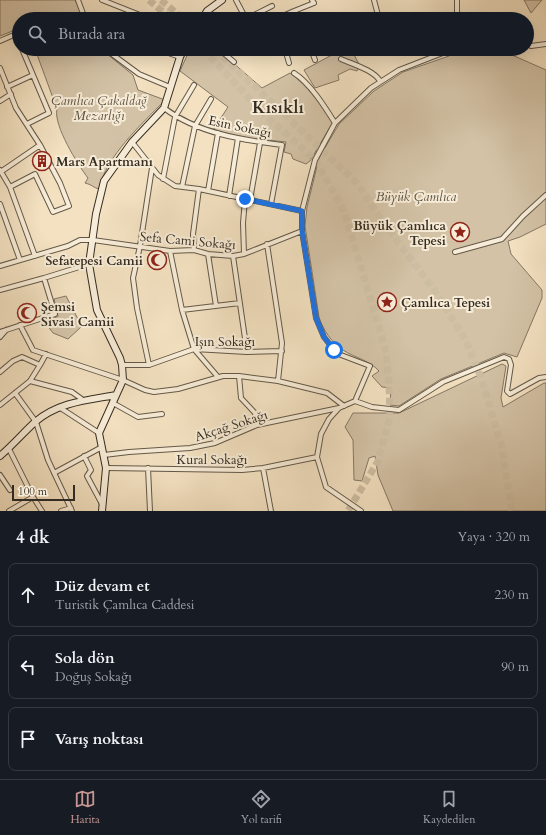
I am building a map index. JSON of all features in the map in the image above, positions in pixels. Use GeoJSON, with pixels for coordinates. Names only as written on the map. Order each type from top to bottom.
{"type":"FeatureCollection","features":[{"type":"Feature","properties":{"kind":"street"},"geometry":{"type":"LineString","coordinates":[[78,0],[82,12]]}},
{"type":"Feature","properties":{"kind":"street"},"geometry":{"type":"LineString","coordinates":[[102,0],[132,12]]}},
{"type":"Feature","properties":{"kind":"street"},"geometry":{"type":"LineString","coordinates":[[206,12],[215,2],[222,0]]}},
{"type":"Feature","properties":{"kind":"street"},"geometry":{"type":"LineString","coordinates":[[236,0],[242,12]]}},
{"type":"Feature","properties":{"kind":"street"},"geometry":{"type":"LineString","coordinates":[[294,11],[314,3],[312,0]]}},
{"type":"Feature","properties":{"kind":"street"},"geometry":{"type":"LineString","coordinates":[[374,0],[377,12]]}},
{"type":"Feature","properties":{"kind":"street"},"geometry":{"type":"LineString","coordinates":[[457,0],[457,12]]}},
{"type":"Feature","properties":{"kind":"street"},"geometry":{"type":"LineString","coordinates":[[260,12],[272,6]]}},
{"type":"Feature","properties":{"kind":"street"},"geometry":{"type":"LineString","coordinates":[[0,40],[12,36]]}},
{"type":"Feature","properties":{"kind":"street"},"geometry":{"type":"LineString","coordinates":[[534,46],[546,44]]}},
{"type":"Feature","properties":{"kind":"street"},"geometry":{"type":"LineString","coordinates":[[25,56],[49,113],[27,124]]}},
{"type":"Feature","properties":{"kind":"street"},"geometry":{"type":"LineString","coordinates":[[102,511],[106,468],[99,433],[122,380],[122,364],[97,310],[89,264],[96,214],[104,181],[132,142],[164,108],[180,58],[175,56]]}},
{"type":"Feature","properties":{"kind":"street"},"geometry":{"type":"LineString","coordinates":[[227,56],[234,62]]}},
{"type":"Feature","properties":{"kind":"street"},"geometry":{"type":"LineString","coordinates":[[287,56],[289,63]]}},
{"type":"Feature","properties":{"kind":"street"},"geometry":{"type":"LineString","coordinates":[[314,56],[315,60]]}},
{"type":"Feature","properties":{"kind":"street"},"geometry":{"type":"LineString","coordinates":[[361,511],[326,487],[316,457],[321,434],[330,419],[342,407],[355,401],[370,366],[341,355],[329,344],[321,332],[316,318],[302,231],[302,211],[315,160],[335,123],[380,81],[399,70],[435,56]]}},
{"type":"Feature","properties":{"kind":"street"},"geometry":{"type":"LineString","coordinates":[[116,57],[139,74],[170,87]]}},
{"type":"Feature","properties":{"kind":"street"},"geometry":{"type":"LineString","coordinates":[[341,59],[372,73],[378,77],[380,81]]}},
{"type":"Feature","properties":{"kind":"street"},"geometry":{"type":"LineString","coordinates":[[0,68],[16,108],[40,145],[60,183],[69,206],[53,212],[35,174],[10,187]]}},
{"type":"Feature","properties":{"kind":"street"},"geometry":{"type":"LineString","coordinates":[[294,73],[299,76],[314,94],[335,123]]}},
{"type":"Feature","properties":{"kind":"street"},"geometry":{"type":"LineString","coordinates":[[8,87],[33,75]]}},
{"type":"Feature","properties":{"kind":"street"},"geometry":{"type":"LineString","coordinates":[[163,179],[175,117],[194,85]]}},
{"type":"Feature","properties":{"kind":"street"},"geometry":{"type":"LineString","coordinates":[[0,101],[11,94]]}},
{"type":"Feature","properties":{"kind":"street"},"geometry":{"type":"LineString","coordinates":[[182,187],[195,126],[212,99]]}},
{"type":"Feature","properties":{"kind":"street","name":"Esin Sokağı"},"geometry":{"type":"LineString","coordinates":[[164,108],[175,117],[195,126],[260,143],[282,145],[271,204]]}},
{"type":"Feature","properties":{"kind":"street"},"geometry":{"type":"LineString","coordinates":[[208,191],[218,133]]}},
{"type":"Feature","properties":{"kind":"street"},"geometry":{"type":"LineString","coordinates":[[229,196],[238,138]]}},
{"type":"Feature","properties":{"kind":"street"},"geometry":{"type":"LineString","coordinates":[[132,142],[152,168],[163,179],[175,186],[199,189],[302,211]]}},
{"type":"Feature","properties":{"kind":"street"},"geometry":{"type":"LineString","coordinates":[[244,254],[243,223],[260,143]]}},
{"type":"Feature","properties":{"kind":"street"},"geometry":{"type":"LineString","coordinates":[[0,266],[35,256],[10,187],[1,171],[40,145]]}},
{"type":"Feature","properties":{"kind":"street"},"geometry":{"type":"LineString","coordinates":[[149,365],[133,285],[134,270],[140,246],[152,168]]}},
{"type":"Feature","properties":{"kind":"street"},"geometry":{"type":"LineString","coordinates":[[194,250],[194,234],[199,189]]}},
{"type":"Feature","properties":{"kind":"street"},"geometry":{"type":"LineString","coordinates":[[455,252],[502,239],[523,216],[546,195]]}},
{"type":"Feature","properties":{"kind":"street"},"geometry":{"type":"LineString","coordinates":[[0,204],[20,260]]}},
{"type":"Feature","properties":{"kind":"street","name":"Sefa Cami Sokağı"},"geometry":{"type":"LineString","coordinates":[[35,256],[68,246],[80,240],[93,240],[170,251],[194,250],[208,254],[233,256],[244,254],[302,231]]}},
{"type":"Feature","properties":{"kind":"street"},"geometry":{"type":"LineString","coordinates":[[267,244],[280,326],[282,351],[278,381]]}},
{"type":"Feature","properties":{"kind":"street"},"geometry":{"type":"LineString","coordinates":[[170,251],[182,310],[194,349],[218,377]]}},
{"type":"Feature","properties":{"kind":"street"},"geometry":{"type":"LineString","coordinates":[[208,254],[216,306]]}},
{"type":"Feature","properties":{"kind":"street"},"geometry":{"type":"LineString","coordinates":[[233,256],[247,352]]}},
{"type":"Feature","properties":{"kind":"street"},"geometry":{"type":"LineString","coordinates":[[0,290],[89,264]]}},
{"type":"Feature","properties":{"kind":"street"},"geometry":{"type":"LineString","coordinates":[[0,332],[55,314],[44,278]]}},
{"type":"Feature","properties":{"kind":"street"},"geometry":{"type":"LineString","coordinates":[[182,310],[240,303]]}},
{"type":"Feature","properties":{"kind":"street"},"geometry":{"type":"LineString","coordinates":[[20,325],[33,350],[154,392],[178,389],[218,377],[239,376],[278,381],[327,393],[342,407]]}},
{"type":"Feature","properties":{"kind":"street"},"geometry":{"type":"LineString","coordinates":[[0,337],[6,330]]}},
{"type":"Feature","properties":{"kind":"street","name":"Işın Sokağı"},"geometry":{"type":"LineString","coordinates":[[122,364],[149,365],[194,349],[247,352],[282,351]]}},
{"type":"Feature","properties":{"kind":"street"},"geometry":{"type":"LineString","coordinates":[[0,405],[30,381],[46,354]]}},
{"type":"Feature","properties":{"kind":"street"},"geometry":{"type":"LineString","coordinates":[[0,372],[22,357],[40,365]]}},
{"type":"Feature","properties":{"kind":"street"},"geometry":{"type":"LineString","coordinates":[[355,401],[372,407],[399,410],[443,382],[504,357],[509,359],[511,365],[507,391],[510,394],[539,378],[546,377]]}},
{"type":"Feature","properties":{"kind":"street"},"geometry":{"type":"LineString","coordinates":[[239,376],[241,398],[255,413],[257,425]]}},
{"type":"Feature","properties":{"kind":"street"},"geometry":{"type":"LineString","coordinates":[[30,381],[72,392],[83,400]]}},
{"type":"Feature","properties":{"kind":"street"},"geometry":{"type":"LineString","coordinates":[[14,394],[36,422],[54,473],[72,509],[61,511]]}},
{"type":"Feature","properties":{"kind":"street"},"geometry":{"type":"LineString","coordinates":[[0,456],[36,422],[59,407],[83,400],[116,395]]}},
{"type":"Feature","properties":{"kind":"street"},"geometry":{"type":"LineString","coordinates":[[113,403],[138,417],[162,414]]}},
{"type":"Feature","properties":{"kind":"street"},"geometry":{"type":"LineString","coordinates":[[59,407],[99,433]]}},
{"type":"Feature","properties":{"kind":"street","name":"Akçağ Sokağı"},"geometry":{"type":"LineString","coordinates":[[104,455],[190,448],[215,443],[257,425],[342,407]]}},
{"type":"Feature","properties":{"kind":"street"},"geometry":{"type":"LineString","coordinates":[[54,473],[102,446]]}},
{"type":"Feature","properties":{"kind":"street"},"geometry":{"type":"LineString","coordinates":[[9,449],[33,497],[42,511]]}},
{"type":"Feature","properties":{"kind":"street"},"geometry":{"type":"LineString","coordinates":[[84,456],[91,470],[87,476],[102,504]]}},
{"type":"Feature","properties":{"kind":"street","name":"Kural Sokağı"},"geometry":{"type":"LineString","coordinates":[[106,468],[242,470],[263,468],[316,457]]}},
{"type":"Feature","properties":{"kind":"street"},"geometry":{"type":"LineString","coordinates":[[148,468],[150,511]]}},
{"type":"Feature","properties":{"kind":"street"},"geometry":{"type":"LineString","coordinates":[[263,468],[271,511]]}},
{"type":"Feature","properties":{"kind":"street"},"geometry":{"type":"LineString","coordinates":[[0,475],[10,490]]}},
{"type":"Feature","properties":{"kind":"street"},"geometry":{"type":"LineString","coordinates":[[9,511],[33,497]]}},
{"type":"Feature","properties":{"kind":"green space"},"geometry":{"type":"Polygon","coordinates":[[[0,0],[75,0],[81,12],[12,12],[12,31],[0,36],[0,0]]]}},
{"type":"Feature","properties":{"kind":"green space"},"geometry":{"type":"Polygon","coordinates":[[[524,0],[542,0],[532,12],[524,0]]]}},
{"type":"Feature","properties":{"kind":"green space","name":"Çamlıca Çakaldağ Mezarlığı"},"geometry":{"type":"Polygon","coordinates":[[[38,56],[110,56],[133,75],[138,90],[165,100],[126,141],[117,153],[103,177],[99,189],[85,183],[88,178],[78,164],[62,134],[57,116],[57,109],[38,56]]]}},
{"type":"Feature","properties":{"kind":"green space"},"geometry":{"type":"Polygon","coordinates":[[[187,56],[225,56],[262,88],[290,73],[313,96],[333,122],[310,161],[306,164],[293,159],[291,154],[284,152],[286,142],[248,138],[213,130],[228,107],[180,71],[187,56]]]}},
{"type":"Feature","properties":{"kind":"green space"},"geometry":{"type":"Polygon","coordinates":[[[330,56],[355,56],[360,66],[357,71],[350,69],[338,75],[339,80],[315,88],[304,70],[330,56]]]}},
{"type":"Feature","properties":{"kind":"green space","name":"Büyük Çamlıca"},"geometry":{"type":"Polygon","coordinates":[[[449,56],[514,56],[546,70],[546,224],[520,237],[508,241],[511,254],[542,290],[542,298],[517,357],[504,353],[441,379],[399,406],[390,405],[391,388],[382,387],[372,376],[379,371],[371,364],[339,347],[325,331],[319,317],[305,226],[307,207],[319,158],[339,124],[374,91],[403,72],[449,56]]]}},
{"type":"Feature","properties":{"kind":"green space"},"geometry":{"type":"Polygon","coordinates":[[[66,296],[81,327],[68,339],[53,333],[44,321],[51,320],[58,316],[54,299],[66,296]]]}},
{"type":"Feature","properties":{"kind":"green space"},"geometry":{"type":"Polygon","coordinates":[[[502,364],[506,366],[501,398],[503,407],[546,383],[546,511],[393,511],[378,475],[375,456],[369,458],[362,481],[354,480],[353,440],[345,427],[353,413],[399,413],[502,364]]]}},
{"type":"Feature","properties":{"kind":"tunnel"},"geometry":{"type":"LineString","coordinates":[[149,0],[163,12]]}},
{"type":"Feature","properties":{"kind":"tunnel"},"geometry":{"type":"LineString","coordinates":[[161,0],[175,12]]}},
{"type":"Feature","properties":{"kind":"tunnel"},"geometry":{"type":"LineString","coordinates":[[210,56],[259,109],[316,161],[344,211],[385,347],[389,382],[390,417],[378,461],[348,511]]}},
{"type":"Feature","properties":{"kind":"tunnel"},"geometry":{"type":"LineString","coordinates":[[222,56],[357,183],[383,222],[434,290],[465,339],[482,380],[502,448],[512,511]]}},
{"type":"Feature","properties":{"kind":"place","name":"Mars Apartmanı"},"geometry":{"type":"Point","coordinates":[42,161]}},
{"type":"Feature","properties":{"kind":"place","name":"Büyük Çamlıca Tepesi"},"geometry":{"type":"Point","coordinates":[460,232]}},
{"type":"Feature","properties":{"kind":"place","name":"Sefatepesi Camii"},"geometry":{"type":"Point","coordinates":[157,260]}},
{"type":"Feature","properties":{"kind":"place","name":"Çamlıca Tepesi"},"geometry":{"type":"Point","coordinates":[387,302]}},
{"type":"Feature","properties":{"kind":"place","name":"Şemsi Sivasi Camii"},"geometry":{"type":"Point","coordinates":[27,313]}},
{"type":"Feature","properties":{"kind":"district","name":"Kısıklı"},"geometry":{"type":"Point","coordinates":[278,107]}},
{"type":"Feature","properties":{"kind":"route"},"geometry":{"type":"LineString","coordinates":[[245,199],[302,211],[302,231],[316,318],[324,337],[334,350]]}}]}
